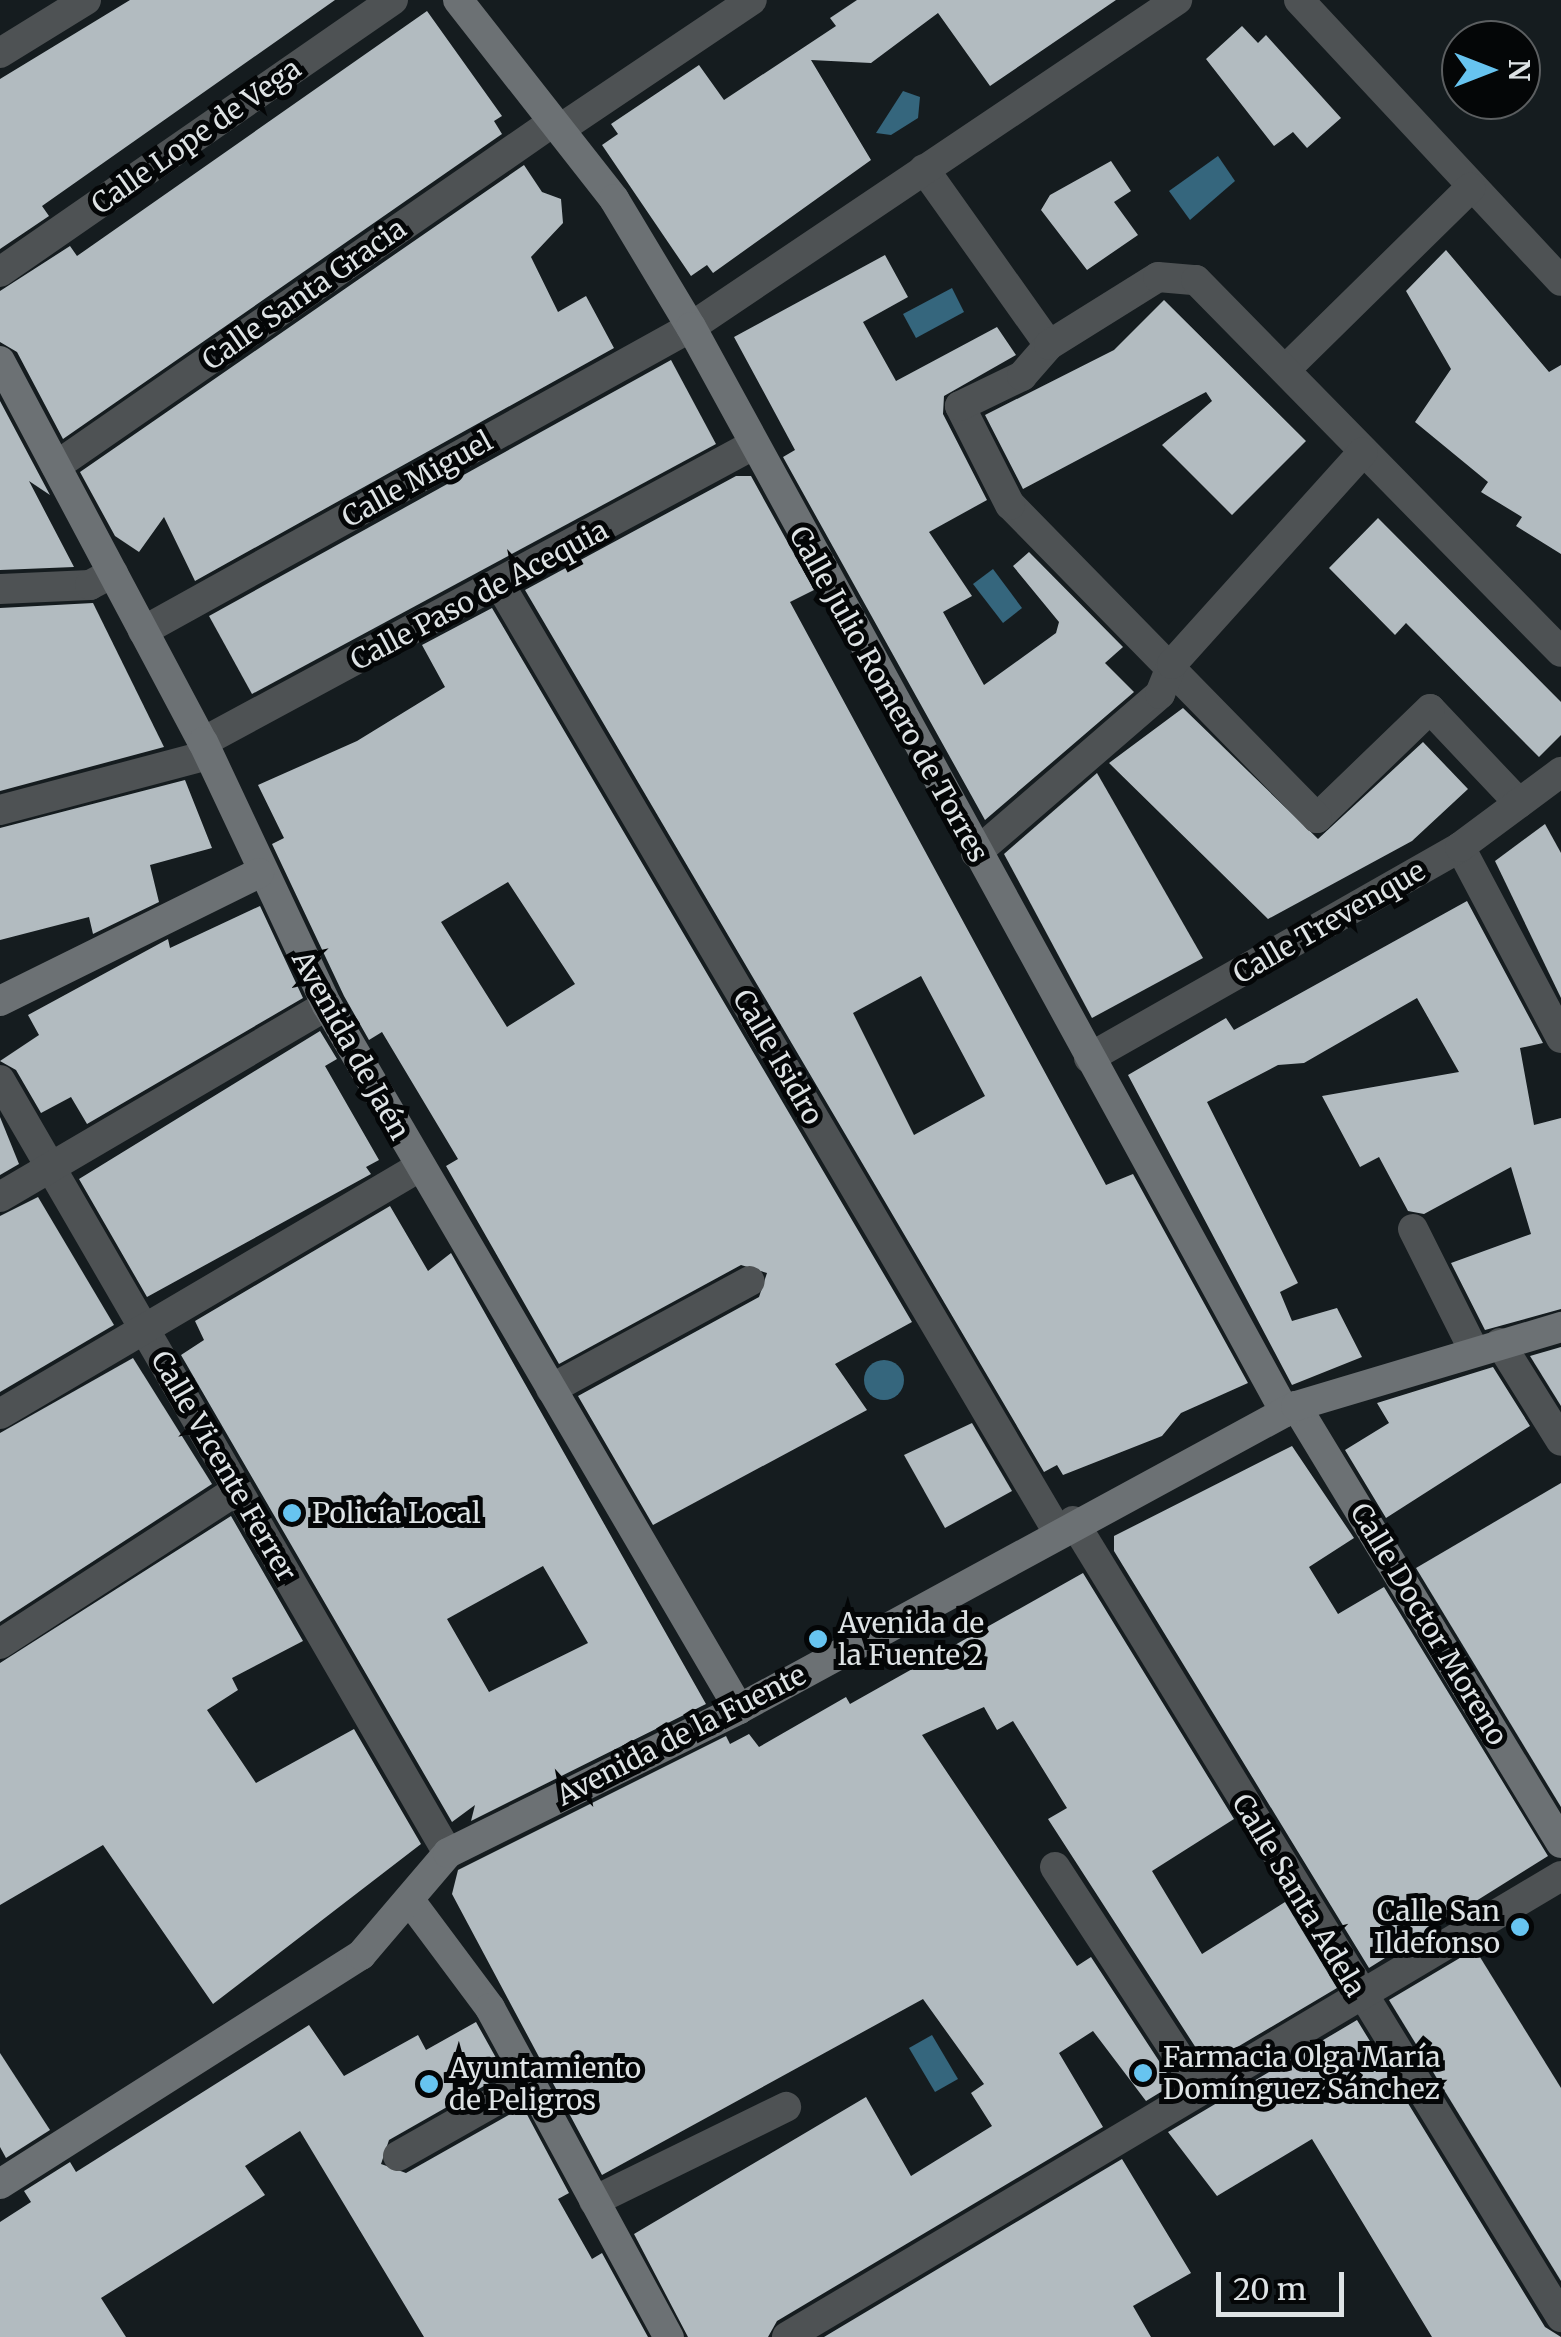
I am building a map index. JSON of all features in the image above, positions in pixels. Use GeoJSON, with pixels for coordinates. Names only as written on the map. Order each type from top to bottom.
{"type":"FeatureCollection","features":[{"type":"Feature","properties":{"kind":"street"},"geometry":{"type":"LineString","coordinates":[[0,53],[86,0]]}},
{"type":"Feature","properties":{"kind":"street","name":"Calle Lope de Vega"},"geometry":{"type":"LineString","coordinates":[[0,272],[392,0]]}},
{"type":"Feature","properties":{"kind":"street","name":"Calle Julio Romero de Torres"},"geometry":{"type":"LineString","coordinates":[[458,0],[557,125],[690,327],[1089,1058],[1290,1409]]}},
{"type":"Feature","properties":{"kind":"street","name":"Calle Santa Gracia"},"geometry":{"type":"LineString","coordinates":[[56,466],[557,125],[752,0]]}},
{"type":"Feature","properties":{"kind":"street","name":"Calle Miguel"},"geometry":{"type":"LineString","coordinates":[[143,631],[690,327],[1177,0]]}},
{"type":"Feature","properties":{"kind":"street"},"geometry":{"type":"LineString","coordinates":[[1299,0],[1470,188],[1561,281]]}},
{"type":"Feature","properties":{"kind":"street"},"geometry":{"type":"LineString","coordinates":[[924,169],[1049,344]]}},
{"type":"Feature","properties":{"kind":"street"},"geometry":{"type":"LineString","coordinates":[[1286,370],[1470,188]]}},
{"type":"Feature","properties":{"kind":"street"},"geometry":{"type":"LineString","coordinates":[[1519,803],[1430,709],[1316,818],[1172,664],[1010,505],[960,406],[1022,376],[1049,344],[1158,277],[1196,280],[1561,652]]}},
{"type":"Feature","properties":{"kind":"street","name":"Avenida de Jaén"},"geometry":{"type":"LineString","coordinates":[[1,366],[206,748],[259,873],[327,1004],[418,1168],[740,1709]]}},
{"type":"Feature","properties":{"kind":"street","name":"Calle Paso de Acequia"},"geometry":{"type":"LineString","coordinates":[[0,810],[206,748],[231,728],[753,445]]}},
{"type":"Feature","properties":{"kind":"street"},"geometry":{"type":"LineString","coordinates":[[976,853],[1160,694],[1172,664],[1363,452]]}},
{"type":"Feature","properties":{"kind":"street"},"geometry":{"type":"LineString","coordinates":[[0,589],[90,586],[113,573]]}},
{"type":"Feature","properties":{"kind":"street","name":"Calle Isidro"},"geometry":{"type":"LineString","coordinates":[[500,585],[1064,1525]]}},
{"type":"Feature","properties":{"kind":"street","name":"Calle Trevenque"},"geometry":{"type":"LineString","coordinates":[[1089,1058],[1460,847],[1561,772]]}},
{"type":"Feature","properties":{"kind":"street"},"geometry":{"type":"LineString","coordinates":[[1460,847],[1561,1038]]}},
{"type":"Feature","properties":{"kind":"street"},"geometry":{"type":"LineString","coordinates":[[0,1002],[259,873]]}},
{"type":"Feature","properties":{"kind":"street"},"geometry":{"type":"LineString","coordinates":[[0,1197],[327,1004]]}},
{"type":"Feature","properties":{"kind":"street","name":"Calle Vicente Ferrer"},"geometry":{"type":"LineString","coordinates":[[0,1080],[448,1853]]}},
{"type":"Feature","properties":{"kind":"street"},"geometry":{"type":"LineString","coordinates":[[0,1414],[418,1168]]}},
{"type":"Feature","properties":{"kind":"street"},"geometry":{"type":"LineString","coordinates":[[1414,1229],[1487,1347],[1561,1441]]}},
{"type":"Feature","properties":{"kind":"street"},"geometry":{"type":"LineString","coordinates":[[551,1389],[750,1280]]}},
{"type":"Feature","properties":{"kind":"street","name":"Avenida de la Fuente"},"geometry":{"type":"LineString","coordinates":[[1,2181],[361,1955],[411,1902],[448,1853],[740,1709],[1064,1525],[1290,1409],[1561,1327]]}},
{"type":"Feature","properties":{"kind":"street","name":"Calle Doctor Moreno"},"geometry":{"type":"LineString","coordinates":[[1290,1409],[1561,1843]]}},
{"type":"Feature","properties":{"kind":"street"},"geometry":{"type":"LineString","coordinates":[[0,1644],[237,1490]]}},
{"type":"Feature","properties":{"kind":"street","name":"Calle Santa Adela"},"geometry":{"type":"LineString","coordinates":[[1064,1525],[1561,2317]]}},
{"type":"Feature","properties":{"kind":"street"},"geometry":{"type":"LineString","coordinates":[[1055,1867],[1199,2088]]}},
{"type":"Feature","properties":{"kind":"street"},"geometry":{"type":"LineString","coordinates":[[786,2337],[1561,1876]]}},
{"type":"Feature","properties":{"kind":"street"},"geometry":{"type":"LineString","coordinates":[[411,1902],[490,2008],[669,2337]]}},
{"type":"Feature","properties":{"kind":"street"},"geometry":{"type":"LineString","coordinates":[[398,2156],[529,2082]]}},
{"type":"Feature","properties":{"kind":"street"},"geometry":{"type":"LineString","coordinates":[[594,2201],[786,2107]]}},
{"type":"Feature","properties":{"kind":"water"},"geometry":{"type":"Polygon","coordinates":[[[903,91],[920,97],[918,118],[891,135],[876,133],[903,91]]]}},
{"type":"Feature","properties":{"kind":"water"},"geometry":{"type":"Polygon","coordinates":[[[1218,156],[1235,181],[1190,220],[1169,191],[1218,156]]]}},
{"type":"Feature","properties":{"kind":"water"},"geometry":{"type":"Polygon","coordinates":[[[952,288],[964,312],[916,338],[903,314],[952,288]]]}},
{"type":"Feature","properties":{"kind":"water"},"geometry":{"type":"Polygon","coordinates":[[[993,569],[1022,608],[1003,623],[973,584],[993,569]]]}},
{"type":"Feature","properties":{"kind":"water"},"geometry":{"type":"Polygon","coordinates":[[[884,1360],[898,1366],[904,1380],[898,1394],[884,1400],[870,1394],[864,1380],[870,1366],[884,1360]]]}},
{"type":"Feature","properties":{"kind":"water"},"geometry":{"type":"Polygon","coordinates":[[[932,2035],[958,2079],[935,2092],[909,2048],[932,2035]]]}},
{"type":"Feature","properties":{"kind":"building"},"geometry":{"type":"Polygon","coordinates":[[[130,0],[335,0],[42,206],[49,216],[0,249],[0,79],[130,0]]]}},
{"type":"Feature","properties":{"kind":"building"},"geometry":{"type":"Polygon","coordinates":[[[857,0],[1116,0],[990,86],[938,13],[871,63],[811,60],[871,160],[713,273],[707,265],[691,276],[602,145],[618,134],[611,124],[699,65],[724,100],[836,26],[830,18],[857,0]]]}},
{"type":"Feature","properties":{"kind":"building"},"geometry":{"type":"Polygon","coordinates":[[[427,11],[502,116],[494,121],[502,134],[63,439],[17,352],[0,342],[0,291],[70,246],[77,256],[427,11]]]}},
{"type":"Feature","properties":{"kind":"building"},"geometry":{"type":"Polygon","coordinates":[[[1242,26],[1258,43],[1266,35],[1341,118],[1307,148],[1293,132],[1274,146],[1206,59],[1242,26]]]}},
{"type":"Feature","properties":{"kind":"building"},"geometry":{"type":"Polygon","coordinates":[[[1111,161],[1131,191],[1114,202],[1138,235],[1087,270],[1041,210],[1050,195],[1111,161]]]}},
{"type":"Feature","properties":{"kind":"building"},"geometry":{"type":"Polygon","coordinates":[[[524,165],[542,192],[561,199],[563,223],[531,257],[558,312],[586,296],[614,348],[195,581],[164,517],[139,552],[115,536],[80,472],[524,165]]]}},
{"type":"Feature","properties":{"kind":"building"},"geometry":{"type":"Polygon","coordinates":[[[1446,250],[1549,372],[1561,365],[1561,554],[1516,526],[1522,517],[1481,492],[1488,482],[1415,422],[1451,369],[1406,291],[1446,250]]]}},
{"type":"Feature","properties":{"kind":"building"},"geometry":{"type":"Polygon","coordinates":[[[885,255],[908,297],[863,322],[896,381],[997,327],[1016,355],[944,396],[943,414],[987,500],[929,532],[972,596],[943,612],[984,685],[1056,633],[1059,622],[1013,566],[1029,552],[1123,647],[1105,663],[1134,692],[985,820],[783,457],[795,450],[734,337],[885,255]]]}},
{"type":"Feature","properties":{"kind":"building"},"geometry":{"type":"Polygon","coordinates":[[[1164,300],[1306,441],[1232,515],[1162,445],[1212,401],[1206,392],[1023,489],[985,415],[1114,350],[1164,300]]]}},
{"type":"Feature","properties":{"kind":"building"},"geometry":{"type":"Polygon","coordinates":[[[671,360],[716,444],[252,694],[209,616],[671,360]]]}},
{"type":"Feature","properties":{"kind":"building"},"geometry":{"type":"Polygon","coordinates":[[[0,401],[50,495],[29,481],[74,567],[0,570],[0,401]]]}},
{"type":"Feature","properties":{"kind":"building"},"geometry":{"type":"Polygon","coordinates":[[[736,476],[751,476],[814,590],[790,602],[1106,1185],[1133,1174],[1248,1383],[1181,1413],[1162,1436],[1063,1475],[1057,1465],[1044,1472],[525,590],[736,476]],[[921,976],[853,1013],[914,1135],[985,1096],[921,976]]]}},
{"type":"Feature","properties":{"kind":"building"},"geometry":{"type":"Polygon","coordinates":[[[1378,518],[1561,702],[1561,735],[1539,757],[1406,623],[1395,635],[1329,568],[1378,518]]]}},
{"type":"Feature","properties":{"kind":"building"},"geometry":{"type":"Polygon","coordinates":[[[93,603],[164,747],[0,791],[0,608],[93,603]]]}},
{"type":"Feature","properties":{"kind":"building"},"geometry":{"type":"Polygon","coordinates":[[[492,608],[912,1322],[835,1364],[867,1410],[653,1525],[578,1396],[759,1297],[767,1273],[741,1265],[559,1364],[446,1166],[458,1159],[382,1032],[369,1040],[272,844],[284,838],[258,785],[357,741],[445,687],[422,645],[492,608]],[[508,882],[441,922],[507,1027],[575,984],[508,882]]]}},
{"type":"Feature","properties":{"kind":"building"},"geometry":{"type":"Polygon","coordinates":[[[1183,708],[1318,839],[1423,742],[1468,789],[1412,841],[1268,919],[1109,763],[1183,708]]]}},
{"type":"Feature","properties":{"kind":"building"},"geometry":{"type":"Polygon","coordinates":[[[1097,773],[1203,958],[1092,1018],[1004,854],[1097,773]]]}},
{"type":"Feature","properties":{"kind":"building"},"geometry":{"type":"Polygon","coordinates":[[[185,780],[212,848],[150,865],[159,902],[93,934],[89,917],[0,940],[0,828],[185,780]]]}},
{"type":"Feature","properties":{"kind":"building"},"geometry":{"type":"Polygon","coordinates":[[[1545,824],[1561,853],[1561,998],[1495,861],[1545,824]]]}},
{"type":"Feature","properties":{"kind":"building"},"geometry":{"type":"Polygon","coordinates":[[[1467,901],[1543,1043],[1520,1048],[1534,1125],[1561,1118],[1561,1309],[1485,1330],[1451,1263],[1531,1234],[1511,1167],[1424,1214],[1408,1211],[1379,1157],[1360,1167],[1322,1096],[1459,1072],[1417,998],[1304,1063],[1278,1065],[1207,1102],[1298,1283],[1280,1292],[1292,1321],[1337,1308],[1362,1357],[1292,1385],[1128,1075],[1226,1018],[1234,1030],[1467,901]]]}},
{"type":"Feature","properties":{"kind":"building"},"geometry":{"type":"Polygon","coordinates":[[[260,906],[303,998],[87,1124],[71,1097],[41,1113],[16,1070],[0,1061],[39,1035],[28,1015],[168,939],[170,948],[260,906]]]}},
{"type":"Feature","properties":{"kind":"building"},"geometry":{"type":"Polygon","coordinates":[[[320,1031],[337,1059],[325,1066],[379,1160],[366,1167],[371,1174],[147,1297],[79,1179],[320,1031]]]}},
{"type":"Feature","properties":{"kind":"building"},"geometry":{"type":"Polygon","coordinates":[[[0,1117],[19,1164],[0,1175],[0,1117]]]}},
{"type":"Feature","properties":{"kind":"building"},"geometry":{"type":"Polygon","coordinates":[[[38,1197],[114,1325],[0,1392],[0,1216],[38,1197]]]}},
{"type":"Feature","properties":{"kind":"building"},"geometry":{"type":"Polygon","coordinates":[[[390,1206],[428,1271],[451,1253],[706,1704],[471,1821],[475,1805],[452,1822],[181,1355],[204,1340],[195,1321],[390,1206]],[[543,1566],[447,1619],[489,1692],[588,1643],[543,1566]]]}},
{"type":"Feature","properties":{"kind":"building"},"geometry":{"type":"Polygon","coordinates":[[[1561,1347],[1561,1406],[1530,1356],[1561,1347]]]}},
{"type":"Feature","properties":{"kind":"building"},"geometry":{"type":"Polygon","coordinates":[[[133,1358],[212,1484],[0,1622],[0,1433],[133,1358]]]}},
{"type":"Feature","properties":{"kind":"building"},"geometry":{"type":"Polygon","coordinates":[[[1493,1367],[1530,1426],[1386,1518],[1345,1450],[1389,1423],[1377,1403],[1493,1367]]]}},
{"type":"Feature","properties":{"kind":"building"},"geometry":{"type":"Polygon","coordinates":[[[972,1423],[1012,1491],[945,1528],[904,1455],[972,1423]]]}},
{"type":"Feature","properties":{"kind":"building"},"geometry":{"type":"Polygon","coordinates":[[[1292,1446],[1354,1538],[1309,1567],[1338,1614],[1384,1587],[1548,1856],[1369,1968],[1114,1551],[1114,1536],[1292,1446]]]}},
{"type":"Feature","properties":{"kind":"building"},"geometry":{"type":"Polygon","coordinates":[[[1561,1483],[1561,1807],[1416,1568],[1561,1483]]]}},
{"type":"Feature","properties":{"kind":"building"},"geometry":{"type":"Polygon","coordinates":[[[231,1516],[303,1641],[232,1678],[238,1690],[207,1710],[256,1783],[354,1729],[421,1844],[213,2004],[103,1845],[0,1905],[0,1663],[231,1516]]]}},
{"type":"Feature","properties":{"kind":"building"},"geometry":{"type":"Polygon","coordinates":[[[1083,1573],[1234,1819],[1152,1871],[1202,1954],[1285,1902],[1337,1988],[1207,2065],[1048,1819],[1067,1808],[1013,1721],[997,1730],[984,1707],[922,1735],[1077,1966],[1091,1957],[1174,2084],[1146,2101],[1093,2031],[1059,2053],[1103,2127],[777,2321],[768,2337],[688,2337],[634,2234],[866,2097],[911,2176],[992,2126],[971,2093],[984,2084],[923,1999],[602,2175],[452,1894],[458,1870],[726,1736],[730,1744],[749,1734],[759,1747],[846,1697],[850,1704],[1083,1573]]]}},
{"type":"Feature","properties":{"kind":"building"},"geometry":{"type":"Polygon","coordinates":[[[1475,1949],[1561,2088],[1561,2281],[1389,2000],[1475,1949]]]}},
{"type":"Feature","properties":{"kind":"building"},"geometry":{"type":"Polygon","coordinates":[[[1357,2020],[1545,2327],[1561,2337],[1432,2337],[1312,2139],[1217,2196],[1168,2132],[1357,2020]]]}},
{"type":"Feature","properties":{"kind":"building"},"geometry":{"type":"Polygon","coordinates":[[[476,2022],[505,2074],[389,2140],[381,2164],[406,2173],[523,2107],[569,2193],[558,2199],[592,2259],[602,2253],[648,2337],[424,2337],[300,2131],[245,2166],[265,2195],[101,2298],[126,2337],[0,2337],[0,2222],[31,2202],[24,2191],[70,2162],[76,2172],[309,2025],[344,2076],[418,2035],[426,2050],[476,2022]]]}},
{"type":"Feature","properties":{"kind":"building"},"geometry":{"type":"Polygon","coordinates":[[[0,2053],[50,2130],[6,2158],[0,2147],[0,2053]]]}},
{"type":"Feature","properties":{"kind":"building"},"geometry":{"type":"Polygon","coordinates":[[[1122,2159],[1191,2273],[1133,2306],[1151,2337],[824,2337],[1122,2159]]]}},
{"type":"Feature","properties":{"kind":"place","name":"Policía Local"},"geometry":{"type":"Point","coordinates":[292,1513]}},
{"type":"Feature","properties":{"kind":"place","name":"Avenida de la Fuente 2"},"geometry":{"type":"Point","coordinates":[818,1639]}},
{"type":"Feature","properties":{"kind":"place","name":"Calle San Ildefonso"},"geometry":{"type":"Point","coordinates":[1520,1927]}},
{"type":"Feature","properties":{"kind":"place","name":"Farmacia Olga María Domínguez Sánchez"},"geometry":{"type":"Point","coordinates":[1143,2073]}},
{"type":"Feature","properties":{"kind":"place","name":"Ayuntamiento de Peligros"},"geometry":{"type":"Point","coordinates":[429,2084]}}]}
